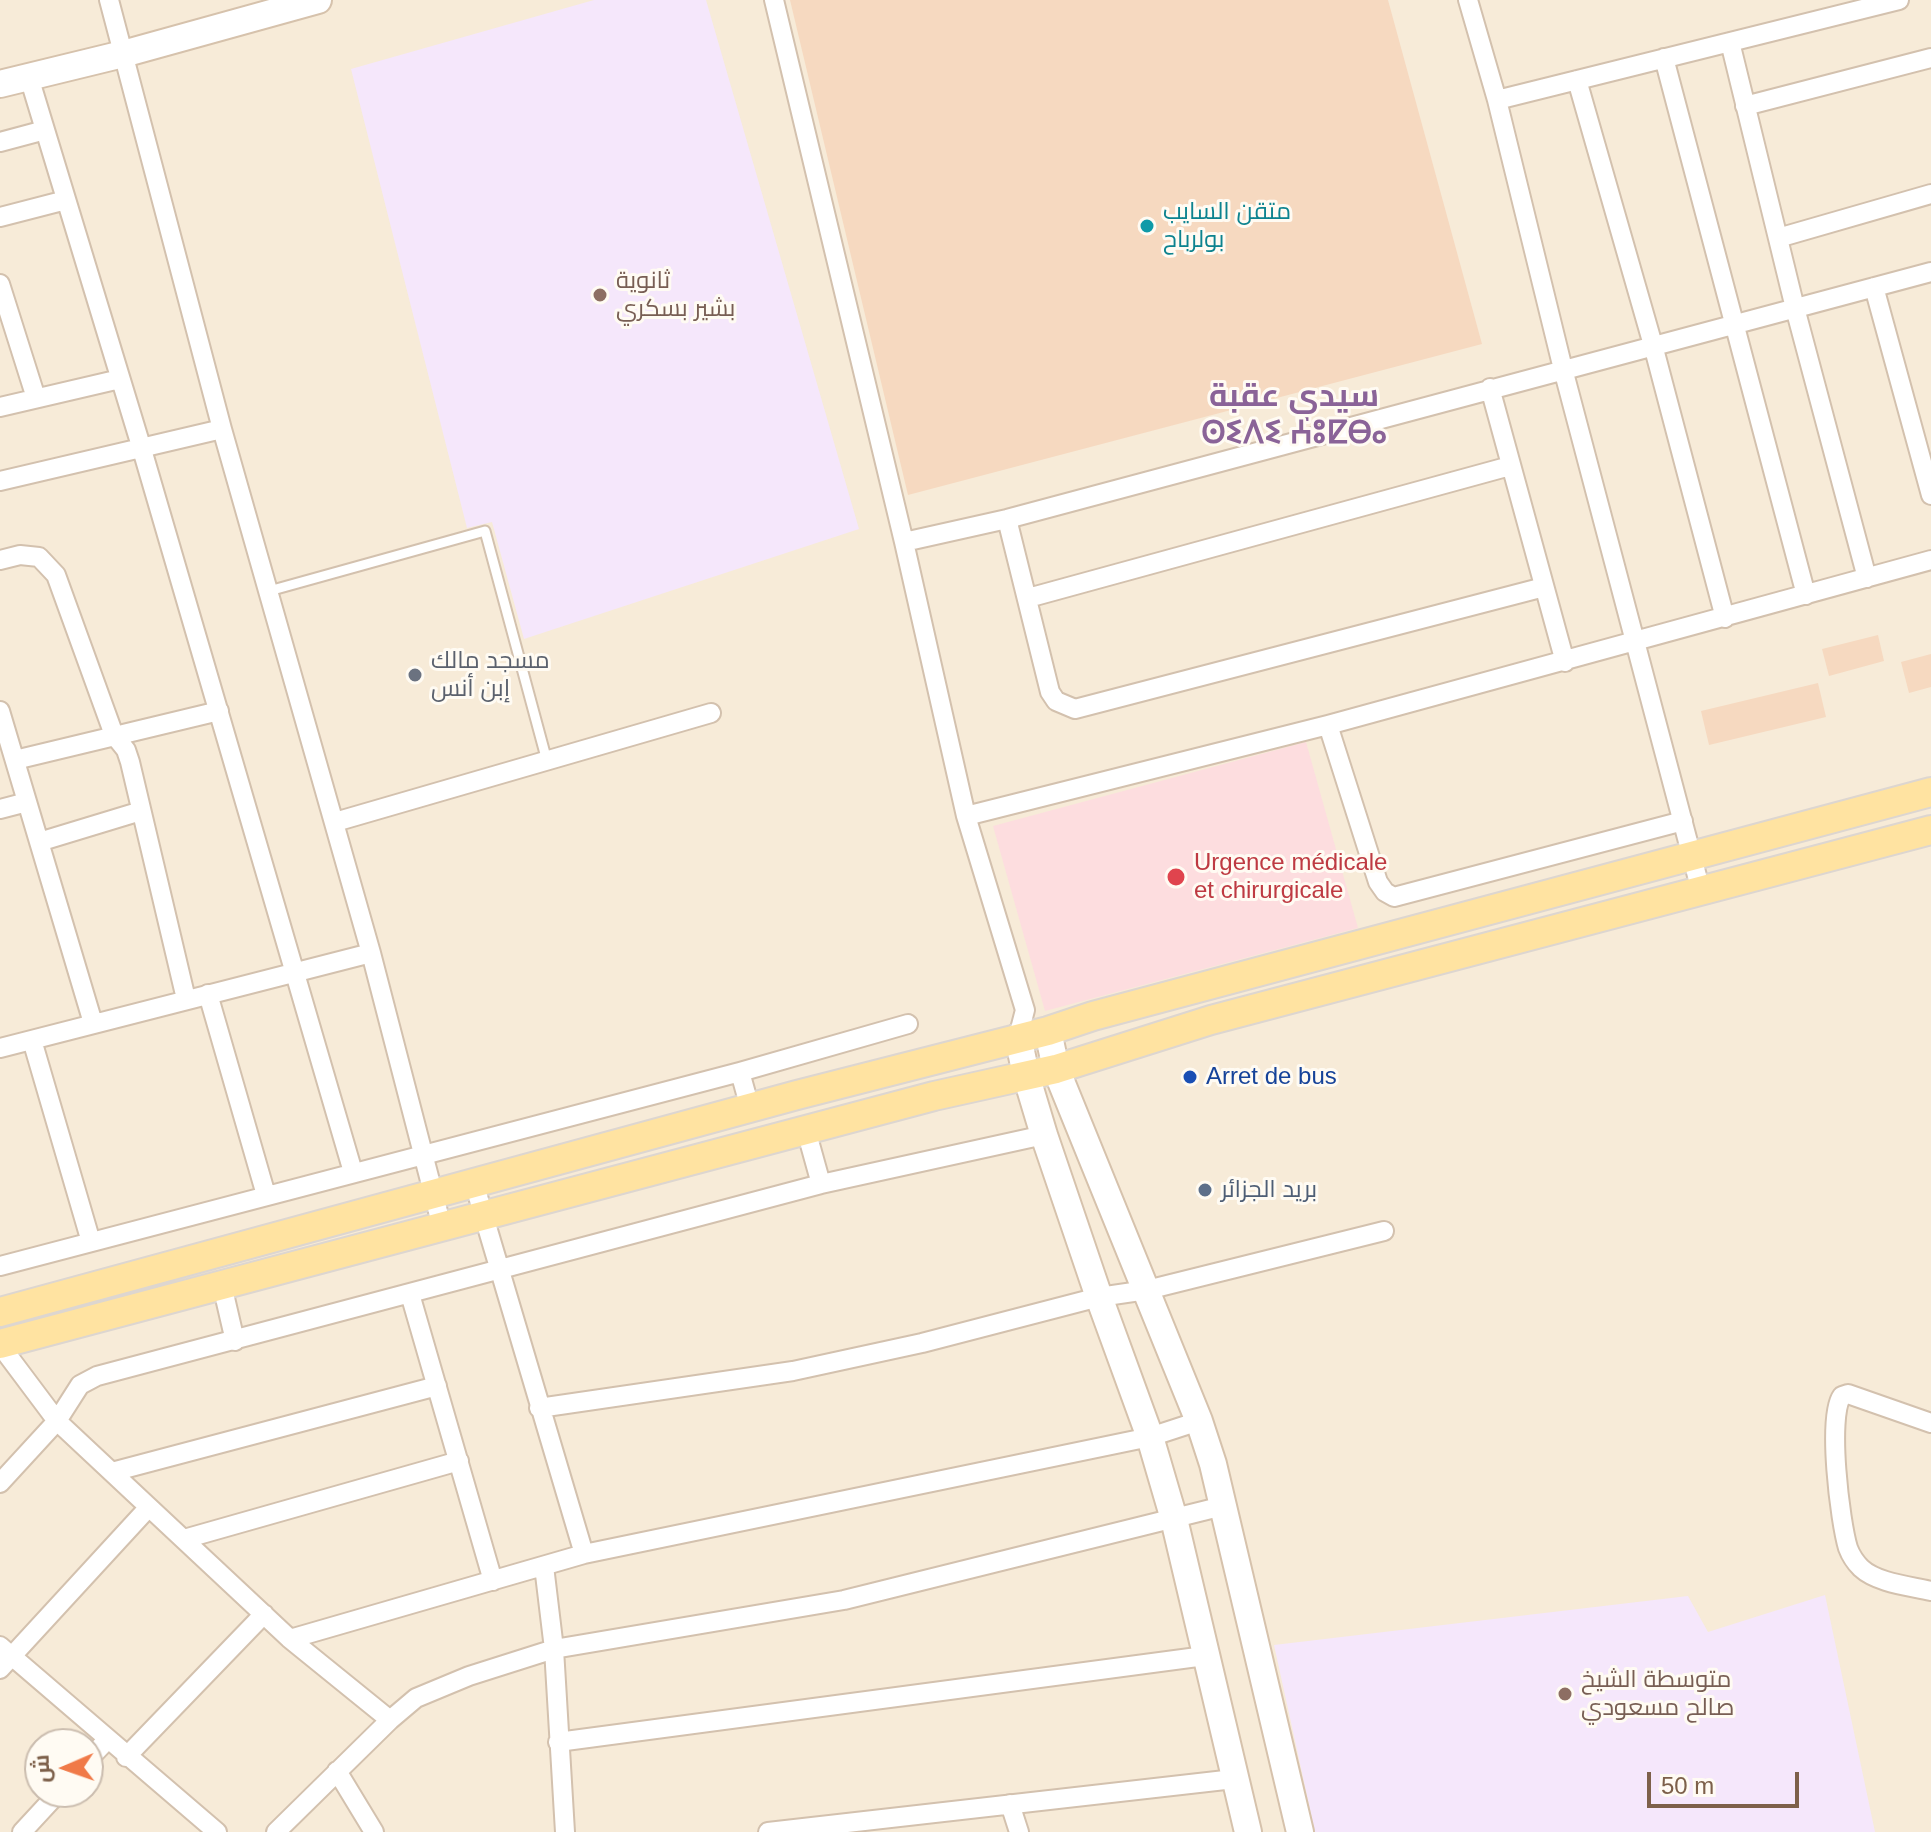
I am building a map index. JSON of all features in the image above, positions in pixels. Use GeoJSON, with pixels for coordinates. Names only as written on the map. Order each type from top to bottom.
{"type":"FeatureCollection","features":[{"type":"Feature","properties":{"kind":"main road"},"geometry":{"type":"LineString","coordinates":[[0,84],[123,54],[318,0]]}},
{"type":"Feature","properties":{"kind":"main road"},"geometry":{"type":"LineString","coordinates":[[0,1312],[750,1108],[1022,1024],[1048,1031],[1093,1016],[1931,792]]}},
{"type":"Feature","properties":{"kind":"main road"},"geometry":{"type":"LineString","coordinates":[[0,1345],[934,1096],[1056,1069],[1211,1020],[1931,830]]}},
{"type":"Feature","properties":{"kind":"main road"},"geometry":{"type":"LineString","coordinates":[[1201,988],[1211,1020]]}},
{"type":"Feature","properties":{"kind":"main road"},"geometry":{"type":"LineString","coordinates":[[1022,1024],[1026,1075],[1044,1135],[1150,1437],[1174,1519],[1248,1832]]}},
{"type":"Feature","properties":{"kind":"main road"},"geometry":{"type":"LineString","coordinates":[[1048,1031],[1056,1069],[1199,1421],[1223,1506],[1300,1832]]}},
{"type":"Feature","properties":{"kind":"street"},"geometry":{"type":"LineString","coordinates":[[109,0],[222,429],[335,822],[442,1227]]}},
{"type":"Feature","properties":{"kind":"street"},"geometry":{"type":"LineString","coordinates":[[774,0],[904,542],[966,816],[1022,1024]]}},
{"type":"Feature","properties":{"kind":"street"},"geometry":{"type":"LineString","coordinates":[[1468,0],[1497,100],[1563,369],[1701,891]]}},
{"type":"Feature","properties":{"kind":"street"},"geometry":{"type":"LineString","coordinates":[[1497,100],[1899,0]]}},
{"type":"Feature","properties":{"kind":"street"},"geometry":{"type":"LineString","coordinates":[[1730,42],[1795,308],[1867,578]]}},
{"type":"Feature","properties":{"kind":"street"},"geometry":{"type":"LineString","coordinates":[[1664,58],[1806,595]]}},
{"type":"Feature","properties":{"kind":"street"},"geometry":{"type":"LineString","coordinates":[[1745,106],[1931,58]]}},
{"type":"Feature","properties":{"kind":"street"},"geometry":{"type":"LineString","coordinates":[[29,77],[141,446],[353,1172]]}},
{"type":"Feature","properties":{"kind":"street"},"geometry":{"type":"LineString","coordinates":[[1577,80],[1653,345],[1725,618]]}},
{"type":"Feature","properties":{"kind":"street"},"geometry":{"type":"LineString","coordinates":[[0,142],[45,130]]}},
{"type":"Feature","properties":{"kind":"street"},"geometry":{"type":"LineString","coordinates":[[1778,238],[1931,194]]}},
{"type":"Feature","properties":{"kind":"street"},"geometry":{"type":"LineString","coordinates":[[0,217],[66,200]]}},
{"type":"Feature","properties":{"kind":"street"},"geometry":{"type":"LineString","coordinates":[[904,542],[1007,519],[1931,272]]}},
{"type":"Feature","properties":{"kind":"street"},"geometry":{"type":"LineString","coordinates":[[0,284],[4,315],[36,398]]}},
{"type":"Feature","properties":{"kind":"street"},"geometry":{"type":"LineString","coordinates":[[1874,287],[1931,495]]}},
{"type":"Feature","properties":{"kind":"street"},"geometry":{"type":"LineString","coordinates":[[0,407],[120,379]]}},
{"type":"Feature","properties":{"kind":"street"},"geometry":{"type":"LineString","coordinates":[[1490,388],[1565,662]]}},
{"type":"Feature","properties":{"kind":"street"},"geometry":{"type":"LineString","coordinates":[[0,481],[222,429]]}},
{"type":"Feature","properties":{"kind":"street"},"geometry":{"type":"LineString","coordinates":[[1028,598],[1510,466]]}},
{"type":"Feature","properties":{"kind":"street"},"geometry":{"type":"LineString","coordinates":[[1007,519],[1050,692],[1056,701],[1075,709],[1544,587]]}},
{"type":"Feature","properties":{"kind":"street"},"geometry":{"type":"LineString","coordinates":[[0,560],[20,555],[39,557],[56,575],[114,735],[126,750],[186,999]]}},
{"type":"Feature","properties":{"kind":"street"},"geometry":{"type":"LineString","coordinates":[[966,816],[1328,725],[1931,560]]}},
{"type":"Feature","properties":{"kind":"street"},"geometry":{"type":"LineString","coordinates":[[0,711],[93,1023]]}},
{"type":"Feature","properties":{"kind":"street"},"geometry":{"type":"LineString","coordinates":[[15,760],[219,711]]}},
{"type":"Feature","properties":{"kind":"street"},"geometry":{"type":"LineString","coordinates":[[335,822],[711,713]]}},
{"type":"Feature","properties":{"kind":"street"},"geometry":{"type":"LineString","coordinates":[[1328,725],[1378,882],[1385,892],[1394,897],[1683,821]]}},
{"type":"Feature","properties":{"kind":"street"},"geometry":{"type":"LineString","coordinates":[[0,809],[27,802]]}},
{"type":"Feature","properties":{"kind":"street"},"geometry":{"type":"LineString","coordinates":[[39,842],[141,811]]}},
{"type":"Feature","properties":{"kind":"street"},"geometry":{"type":"LineString","coordinates":[[0,1048],[371,953]]}},
{"type":"Feature","properties":{"kind":"street"},"geometry":{"type":"LineString","coordinates":[[208,994],[266,1195]]}},
{"type":"Feature","properties":{"kind":"street"},"geometry":{"type":"LineString","coordinates":[[2,1259],[91,1242],[740,1072],[908,1024]]}},
{"type":"Feature","properties":{"kind":"street"},"geometry":{"type":"LineString","coordinates":[[32,1040],[91,1242]]}},
{"type":"Feature","properties":{"kind":"street"},"geometry":{"type":"LineString","coordinates":[[740,1072],[750,1108]]}},
{"type":"Feature","properties":{"kind":"street"},"geometry":{"type":"LineString","coordinates":[[806,1130],[821,1184]]}},
{"type":"Feature","properties":{"kind":"street"},"geometry":{"type":"LineString","coordinates":[[0,1483],[57,1421],[80,1385],[97,1376],[821,1184],[1044,1135]]}},
{"type":"Feature","properties":{"kind":"street"},"geometry":{"type":"LineString","coordinates":[[474,1183],[584,1554]]}},
{"type":"Feature","properties":{"kind":"street"},"geometry":{"type":"LineString","coordinates":[[539,1408],[793,1371],[922,1343],[1099,1297],[1147,1290],[1384,1231]]}},
{"type":"Feature","properties":{"kind":"street"},"geometry":{"type":"LineString","coordinates":[[222,1285],[235,1341]]}},
{"type":"Feature","properties":{"kind":"street"},"geometry":{"type":"LineString","coordinates":[[410,1294],[493,1581]]}},
{"type":"Feature","properties":{"kind":"street"},"geometry":{"type":"LineString","coordinates":[[0,1345],[57,1421],[290,1639],[390,1720]]}},
{"type":"Feature","properties":{"kind":"street"},"geometry":{"type":"LineString","coordinates":[[112,1472],[437,1386]]}},
{"type":"Feature","properties":{"kind":"street"},"geometry":{"type":"LineString","coordinates":[[1931,1423],[1848,1394],[1842,1396],[1835,1410],[1842,1523],[1852,1557],[1864,1571],[1874,1576],[1931,1591]]}},
{"type":"Feature","properties":{"kind":"street"},"geometry":{"type":"LineString","coordinates":[[290,1639],[584,1554],[1150,1437],[1199,1421]]}},
{"type":"Feature","properties":{"kind":"street"},"geometry":{"type":"LineString","coordinates":[[184,1539],[459,1461]]}},
{"type":"Feature","properties":{"kind":"street"},"geometry":{"type":"LineString","coordinates":[[276,1832],[416,1698],[469,1676],[554,1649],[844,1600],[1223,1506]]}},
{"type":"Feature","properties":{"kind":"street"},"geometry":{"type":"LineString","coordinates":[[149,1507],[4,1657],[217,1832]]}},
{"type":"Feature","properties":{"kind":"street"},"geometry":{"type":"LineString","coordinates":[[544,1566],[554,1649],[565,1832]]}},
{"type":"Feature","properties":{"kind":"street"},"geometry":{"type":"LineString","coordinates":[[126,1757],[264,1614]]}},
{"type":"Feature","properties":{"kind":"street"},"geometry":{"type":"LineString","coordinates":[[558,1742],[1205,1656]]}},
{"type":"Feature","properties":{"kind":"street"},"geometry":{"type":"LineString","coordinates":[[104,1743],[107,1740]]}},
{"type":"Feature","properties":{"kind":"street"},"geometry":{"type":"LineString","coordinates":[[337,1771],[374,1832]]}},
{"type":"Feature","properties":{"kind":"street"},"geometry":{"type":"LineString","coordinates":[[768,1832],[855,1827],[1010,1804],[1234,1779]]}},
{"type":"Feature","properties":{"kind":"street"},"geometry":{"type":"LineString","coordinates":[[1010,1804],[1019,1832]]}},
{"type":"Feature","properties":{"kind":"street"},"geometry":{"type":"LineString","coordinates":[[22,1832],[44,1808]]}},
{"type":"Feature","properties":{"kind":"lane"},"geometry":{"type":"LineString","coordinates":[[269,591],[485,531],[547,761]]}},
{"type":"Feature","properties":{"kind":"shaded area"},"geometry":{"type":"Polygon","coordinates":[[[0,0],[1931,0],[1931,1832],[0,1832],[0,0]]]}},
{"type":"Feature","properties":{"kind":"shaded area","name":"ثانوية بشير بسكري"},"geometry":{"type":"Polygon","coordinates":[[[594,0],[706,0],[859,529],[524,639],[492,522],[467,528],[351,69],[594,0]]]}},
{"type":"Feature","properties":{"kind":"shaded area","name":"Urgence médicale et chirurgicale"},"geometry":{"type":"Polygon","coordinates":[[[1306,742],[1358,928],[1045,1011],[993,826],[1306,742]]]}},
{"type":"Feature","properties":{"kind":"shaded area","name":"متوسطة الشيخ صالح مسعودي"},"geometry":{"type":"Polygon","coordinates":[[[1825,1595],[1875,1832],[1315,1832],[1274,1645],[1688,1596],[1708,1632],[1825,1595]]]}},
{"type":"Feature","properties":{"kind":"building","name":"متقن السايب بولرباح"},"geometry":{"type":"Polygon","coordinates":[[[790,0],[1388,0],[1482,344],[908,495],[790,0]]]}},
{"type":"Feature","properties":{"kind":"building"},"geometry":{"type":"Polygon","coordinates":[[[1878,635],[1884,661],[1829,676],[1822,649],[1878,635]]]}},
{"type":"Feature","properties":{"kind":"building"},"geometry":{"type":"Polygon","coordinates":[[[1931,654],[1931,687],[1909,693],[1901,662],[1931,654]]]}},
{"type":"Feature","properties":{"kind":"building"},"geometry":{"type":"Polygon","coordinates":[[[1818,683],[1826,717],[1709,745],[1701,711],[1818,683]]]}},
{"type":"Feature","properties":{"kind":"place","name":"متقن السايب بولرباح"},"geometry":{"type":"Point","coordinates":[1147,226]}},
{"type":"Feature","properties":{"kind":"place","name":"ثانوية بشير بسكري"},"geometry":{"type":"Point","coordinates":[600,295]}},
{"type":"Feature","properties":{"kind":"place","name":"مسجد مالك إبن أنس"},"geometry":{"type":"Point","coordinates":[415,675]}},
{"type":"Feature","properties":{"kind":"place","name":"Urgence médicale et chirurgicale"},"geometry":{"type":"Point","coordinates":[1176,877]}},
{"type":"Feature","properties":{"kind":"place","name":"Arret de bus"},"geometry":{"type":"Point","coordinates":[1190,1077]}},
{"type":"Feature","properties":{"kind":"place","name":"بريد الجزائر"},"geometry":{"type":"Point","coordinates":[1205,1190]}},
{"type":"Feature","properties":{"kind":"place","name":"متوسطة الشيخ صالح مسعودي"},"geometry":{"type":"Point","coordinates":[1565,1694]}},
{"type":"Feature","properties":{"kind":"district","name":"سيدي عقبة ⵙⵉⴷⵉ ⵄⵓⵇⴱⴰ"},"geometry":{"type":"Point","coordinates":[1294,416]}}]}
